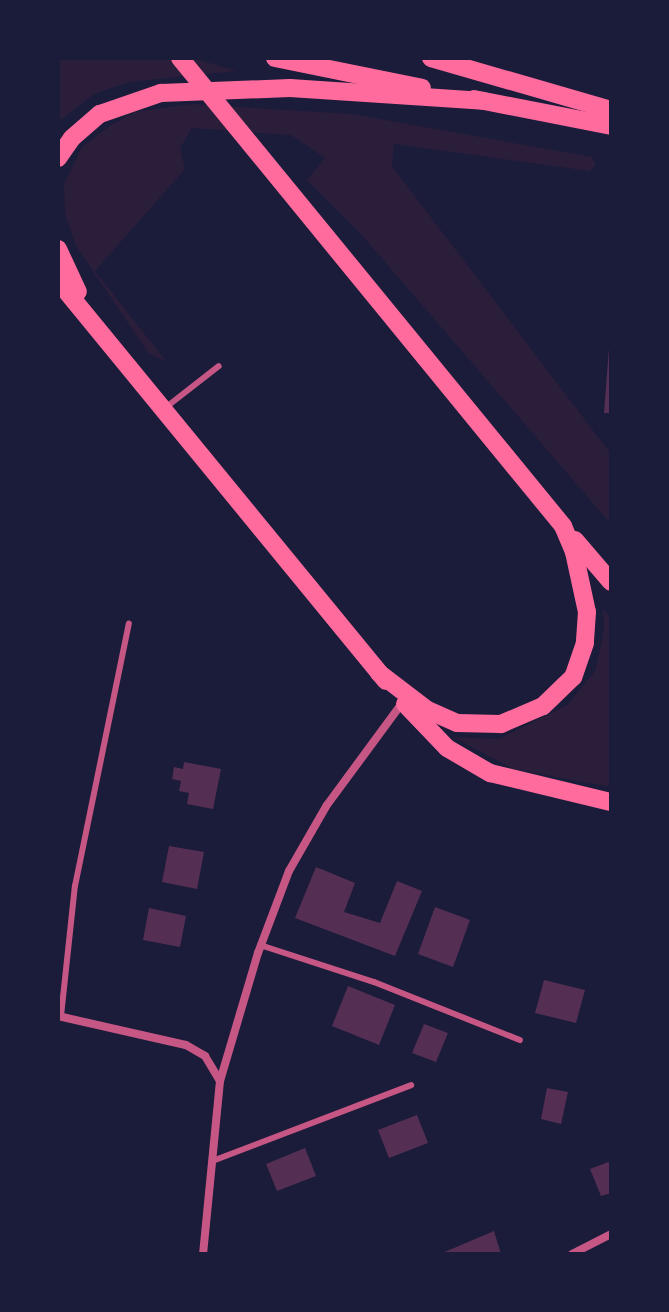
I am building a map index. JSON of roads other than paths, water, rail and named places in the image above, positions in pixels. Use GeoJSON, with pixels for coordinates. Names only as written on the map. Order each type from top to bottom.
{"type":"FeatureCollection","features":[{"type":"Feature","properties":{"kind":"highway"},"geometry":{"type":"LineString","coordinates":[[180,58],[259,158],[611,582]]}},
{"type":"Feature","properties":{"kind":"highway"},"geometry":{"type":"LineString","coordinates":[[275,58],[611,126]]}},
{"type":"Feature","properties":{"kind":"highway"},"geometry":{"type":"LineString","coordinates":[[431,58],[611,110]]}},
{"type":"Feature","properties":{"kind":"highway"},"geometry":{"type":"LineString","coordinates":[[58,158],[100,114],[161,93],[290,88],[484,101]]}},
{"type":"Feature","properties":{"kind":"highway"},"geometry":{"type":"LineString","coordinates":[[58,249],[97,326]]}},
{"type":"Feature","properties":{"kind":"highway"},"geometry":{"type":"LineString","coordinates":[[58,281],[379,673],[447,748],[490,773],[611,802]]}},
{"type":"Feature","properties":{"kind":"highway"},"geometry":{"type":"LineString","coordinates":[[379,673],[426,709],[457,723],[501,724],[543,706],[573,677],[587,629],[580,570],[563,526]]}},
{"type":"Feature","properties":{"kind":"street"},"geometry":{"type":"LineString","coordinates":[[203,1254],[215,1160],[220,1081],[260,945],[289,871],[327,805],[403,701]]}},
{"type":"Feature","properties":{"kind":"street"},"geometry":{"type":"LineString","coordinates":[[60,1016],[186,1045],[205,1056],[220,1081]]}},
{"type":"Feature","properties":{"kind":"street"},"geometry":{"type":"LineString","coordinates":[[572,1254],[611,1234]]}},
{"type":"Feature","properties":{"kind":"lane"},"geometry":{"type":"LineString","coordinates":[[163,409],[219,366]]}},
{"type":"Feature","properties":{"kind":"lane"},"geometry":{"type":"LineString","coordinates":[[60,1016],[75,886],[129,623]]}},
{"type":"Feature","properties":{"kind":"lane"},"geometry":{"type":"LineString","coordinates":[[260,945],[374,982],[520,1040]]}},
{"type":"Feature","properties":{"kind":"lane"},"geometry":{"type":"LineString","coordinates":[[215,1160],[411,1085]]}}]}
